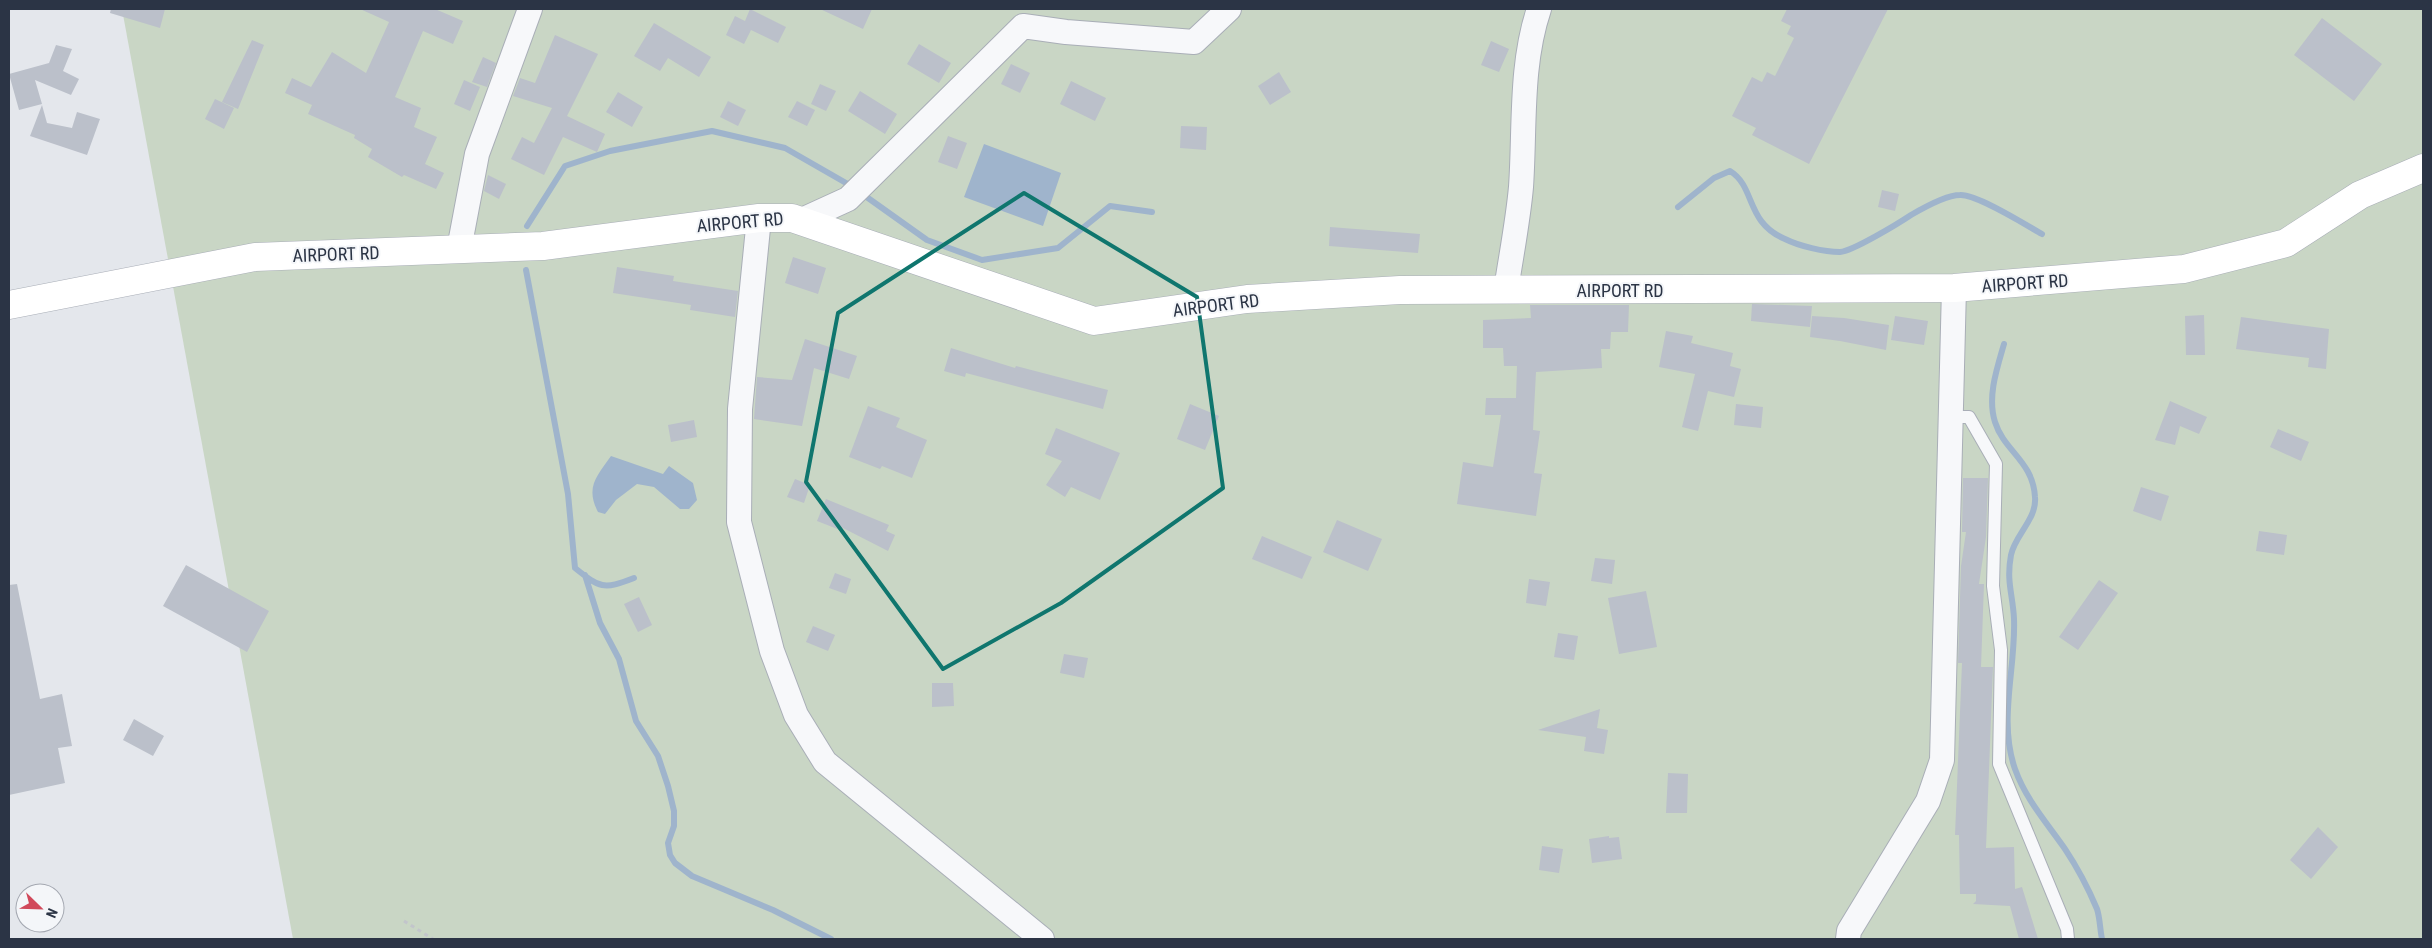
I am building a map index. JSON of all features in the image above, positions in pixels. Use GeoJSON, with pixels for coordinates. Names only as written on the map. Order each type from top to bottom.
{"type":"FeatureCollection","features":[{"type":"Feature","properties":{"kind":"main road","name":"AIRPORT RD"},"geometry":{"type":"LineString","coordinates":[[9,305],[255,257],[543,246],[760,218],[792,218],[802,220],[1094,321],[1247,299],[1400,290],[1954,288],[2184,269],[2286,243],[2360,194],[2423,168]]}},
{"type":"Feature","properties":{"kind":"street"},"geometry":{"type":"LineString","coordinates":[[459,249],[477,154],[530,9]]}},
{"type":"Feature","properties":{"kind":"street"},"geometry":{"type":"LineString","coordinates":[[802,220],[848,199],[1023,26],[1041,18],[1194,42],[1229,9]]}},
{"type":"Feature","properties":{"kind":"street"},"geometry":{"type":"LineString","coordinates":[[1506,290],[1521,188],[1524,113],[1530,46],[1539,9]]}},
{"type":"Feature","properties":{"kind":"street"},"geometry":{"type":"LineString","coordinates":[[760,218],[740,409],[739,522],[772,651],[796,715],[825,762],[1042,939]]}},
{"type":"Feature","properties":{"kind":"street"},"geometry":{"type":"LineString","coordinates":[[1848,939],[1849,932],[1928,802],[1942,760],[1954,288]]}},
{"type":"Feature","properties":{"kind":"lane"},"geometry":{"type":"LineString","coordinates":[[1951,417],[1969,417],[1996,464],[1994,586],[2001,650],[1999,764],[2067,930],[2068,939]]}},
{"type":"Feature","properties":{"kind":"path"},"geometry":{"type":"LineString","coordinates":[[404,921],[433,939]]}},
{"type":"Feature","properties":{"kind":"highlighted area"},"geometry":{"type":"Polygon","coordinates":[[[1024,193],[1197,297],[1223,488],[1061,603],[943,669],[806,482],[838,313],[1024,193]]]}},
{"type":"Feature","properties":{"kind":"green space"},"geometry":{"type":"Polygon","coordinates":[[[122,9],[2423,9],[2423,939],[293,939],[122,9]]]}},
{"type":"Feature","properties":{"kind":"water"},"geometry":{"type":"Polygon","coordinates":[[[984,144],[1061,173],[1043,226],[964,197],[984,144]]]}},
{"type":"Feature","properties":{"kind":"water"},"geometry":{"type":"Polygon","coordinates":[[[611,456],[663,474],[669,466],[693,483],[697,500],[689,509],[680,509],[654,487],[637,484],[616,500],[605,514],[598,512],[593,496],[594,482],[611,456]]]}},
{"type":"Feature","properties":{"kind":"building"},"geometry":{"type":"Polygon","coordinates":[[[111,9],[165,9],[160,28],[110,13],[111,9]]]}},
{"type":"Feature","properties":{"kind":"building"},"geometry":{"type":"Polygon","coordinates":[[[360,9],[435,9],[463,21],[453,44],[423,31],[395,97],[421,108],[414,127],[437,137],[425,164],[444,173],[436,189],[404,175],[402,177],[368,157],[372,149],[354,138],[355,135],[308,114],[312,105],[285,93],[292,78],[311,87],[332,52],[366,73],[389,22],[360,9]]]}},
{"type":"Feature","properties":{"kind":"building"},"geometry":{"type":"Polygon","coordinates":[[[750,9],[786,27],[778,43],[751,30],[744,44],[726,35],[735,16],[745,21],[750,9]]]}},
{"type":"Feature","properties":{"kind":"building"},"geometry":{"type":"Polygon","coordinates":[[[820,9],[872,9],[863,29],[820,9]]]}},
{"type":"Feature","properties":{"kind":"building"},"geometry":{"type":"Polygon","coordinates":[[[1787,9],[1888,9],[1809,164],[1752,135],[1756,128],[1732,116],[1752,77],[1762,82],[1767,72],[1775,76],[1794,38],[1787,34],[1791,26],[1781,21],[1787,9]]]}},
{"type":"Feature","properties":{"kind":"building"},"geometry":{"type":"Polygon","coordinates":[[[2322,18],[2382,64],[2354,101],[2294,55],[2322,18]]]}},
{"type":"Feature","properties":{"kind":"building"},"geometry":{"type":"Polygon","coordinates":[[[654,23],[711,57],[699,77],[668,58],[660,71],[634,56],[654,23]]]}},
{"type":"Feature","properties":{"kind":"building"},"geometry":{"type":"Polygon","coordinates":[[[555,35],[598,54],[567,116],[605,134],[597,152],[563,137],[544,175],[511,159],[522,137],[534,143],[552,108],[513,96],[520,78],[535,83],[555,35]]]}},
{"type":"Feature","properties":{"kind":"building"},"geometry":{"type":"Polygon","coordinates":[[[252,40],[264,45],[238,109],[222,102],[252,40]]]}},
{"type":"Feature","properties":{"kind":"building"},"geometry":{"type":"Polygon","coordinates":[[[1491,41],[1509,49],[1499,72],[1481,65],[1491,41]]]}},
{"type":"Feature","properties":{"kind":"building"},"geometry":{"type":"Polygon","coordinates":[[[919,44],[951,63],[939,83],[907,64],[919,44]]]}},
{"type":"Feature","properties":{"kind":"building"},"geometry":{"type":"Polygon","coordinates":[[[56,45],[72,49],[63,71],[79,79],[71,95],[35,80],[42,104],[19,110],[9,74],[49,63],[56,45]]]}},
{"type":"Feature","properties":{"kind":"building"},"geometry":{"type":"Polygon","coordinates":[[[483,57],[496,63],[487,87],[472,82],[483,57]]]}},
{"type":"Feature","properties":{"kind":"building"},"geometry":{"type":"Polygon","coordinates":[[[1011,64],[1030,73],[1020,93],[1001,84],[1011,64]]]}},
{"type":"Feature","properties":{"kind":"building"},"geometry":{"type":"Polygon","coordinates":[[[1279,72],[1291,92],[1270,105],[1258,86],[1279,72]]]}},
{"type":"Feature","properties":{"kind":"building"},"geometry":{"type":"Polygon","coordinates":[[[464,80],[480,87],[470,111],[454,104],[464,80]]]}},
{"type":"Feature","properties":{"kind":"building"},"geometry":{"type":"Polygon","coordinates":[[[1071,81],[1106,98],[1095,121],[1060,104],[1071,81]]]}},
{"type":"Feature","properties":{"kind":"building"},"geometry":{"type":"Polygon","coordinates":[[[820,84],[836,91],[826,111],[811,104],[820,84]]]}},
{"type":"Feature","properties":{"kind":"building"},"geometry":{"type":"Polygon","coordinates":[[[860,91],[897,114],[885,134],[848,111],[860,91]]]}},
{"type":"Feature","properties":{"kind":"building"},"geometry":{"type":"Polygon","coordinates":[[[618,92],[643,107],[632,127],[606,112],[618,92]]]}},
{"type":"Feature","properties":{"kind":"building"},"geometry":{"type":"Polygon","coordinates":[[[215,99],[234,108],[224,129],[205,119],[215,99]]]}},
{"type":"Feature","properties":{"kind":"building"},"geometry":{"type":"Polygon","coordinates":[[[728,101],[746,110],[738,126],[720,117],[728,101]]]}},
{"type":"Feature","properties":{"kind":"building"},"geometry":{"type":"Polygon","coordinates":[[[797,101],[815,110],[807,126],[788,117],[797,101]]]}},
{"type":"Feature","properties":{"kind":"building"},"geometry":{"type":"Polygon","coordinates":[[[42,105],[47,123],[72,128],[77,112],[100,119],[87,155],[30,136],[42,105]]]}},
{"type":"Feature","properties":{"kind":"building"},"geometry":{"type":"Polygon","coordinates":[[[1181,126],[1207,127],[1206,150],[1180,148],[1181,126]]]}},
{"type":"Feature","properties":{"kind":"building"},"geometry":{"type":"Polygon","coordinates":[[[948,136],[967,143],[957,169],[938,162],[948,136]]]}},
{"type":"Feature","properties":{"kind":"building"},"geometry":{"type":"Polygon","coordinates":[[[488,175],[506,184],[499,199],[484,191],[488,175]]]}},
{"type":"Feature","properties":{"kind":"building"},"geometry":{"type":"Polygon","coordinates":[[[1882,190],[1899,194],[1895,211],[1878,207],[1882,190]]]}},
{"type":"Feature","properties":{"kind":"building"},"geometry":{"type":"Polygon","coordinates":[[[1330,227],[1420,234],[1418,253],[1329,246],[1330,227]]]}},
{"type":"Feature","properties":{"kind":"building"},"geometry":{"type":"Polygon","coordinates":[[[793,257],[826,268],[818,294],[785,283],[793,257]]]}},
{"type":"Feature","properties":{"kind":"building"},"geometry":{"type":"Polygon","coordinates":[[[617,267],[674,276],[673,281],[738,291],[735,317],[690,310],[691,305],[613,293],[617,267]]]}},
{"type":"Feature","properties":{"kind":"building"},"geometry":{"type":"Polygon","coordinates":[[[1752,304],[1812,306],[1810,327],[1751,321],[1752,304]]]}},
{"type":"Feature","properties":{"kind":"building"},"geometry":{"type":"Polygon","coordinates":[[[1530,305],[1629,305],[1628,332],[1611,332],[1610,349],[1601,349],[1602,368],[1536,372],[1533,430],[1540,431],[1534,473],[1542,474],[1536,516],[1457,504],[1463,462],[1493,467],[1501,415],[1485,415],[1486,398],[1516,398],[1517,366],[1504,366],[1503,348],[1483,348],[1483,320],[1531,318],[1530,305]]]}},
{"type":"Feature","properties":{"kind":"building"},"geometry":{"type":"Polygon","coordinates":[[[2204,315],[2205,355],[2186,355],[2185,316],[2204,315]]]}},
{"type":"Feature","properties":{"kind":"building"},"geometry":{"type":"Polygon","coordinates":[[[1812,316],[1844,318],[1889,325],[1886,350],[1810,337],[1812,316]]]}},
{"type":"Feature","properties":{"kind":"building"},"geometry":{"type":"Polygon","coordinates":[[[1895,316],[1928,321],[1924,345],[1891,340],[1895,316]]]}},
{"type":"Feature","properties":{"kind":"building"},"geometry":{"type":"Polygon","coordinates":[[[2241,317],[2329,329],[2326,369],[2308,367],[2309,358],[2236,349],[2241,317]]]}},
{"type":"Feature","properties":{"kind":"building"},"geometry":{"type":"Polygon","coordinates":[[[1666,331],[1693,336],[1691,343],[1733,353],[1730,366],[1741,369],[1734,397],[1708,391],[1698,431],[1682,427],[1695,374],[1659,367],[1666,331]]]}},
{"type":"Feature","properties":{"kind":"building"},"geometry":{"type":"Polygon","coordinates":[[[805,339],[857,356],[849,379],[814,368],[802,426],[754,419],[757,377],[792,380],[805,339]]]}},
{"type":"Feature","properties":{"kind":"building"},"geometry":{"type":"Polygon","coordinates":[[[951,348],[1015,368],[1016,366],[1108,390],[1103,409],[966,373],[965,377],[944,371],[951,348]]]}},
{"type":"Feature","properties":{"kind":"building"},"geometry":{"type":"Polygon","coordinates":[[[2170,401],[2207,417],[2199,434],[2180,426],[2175,445],[2155,440],[2170,401]]]}},
{"type":"Feature","properties":{"kind":"building"},"geometry":{"type":"Polygon","coordinates":[[[1190,404],[1219,416],[1205,450],[1177,439],[1190,404]]]}},
{"type":"Feature","properties":{"kind":"building"},"geometry":{"type":"Polygon","coordinates":[[[1736,404],[1763,407],[1761,428],[1734,425],[1736,404]]]}},
{"type":"Feature","properties":{"kind":"building"},"geometry":{"type":"Polygon","coordinates":[[[868,406],[900,418],[896,427],[927,440],[912,478],[882,466],[880,469],[849,457],[868,406]]]}},
{"type":"Feature","properties":{"kind":"building"},"geometry":{"type":"Polygon","coordinates":[[[694,420],[697,437],[671,442],[668,425],[694,420]]]}},
{"type":"Feature","properties":{"kind":"building"},"geometry":{"type":"Polygon","coordinates":[[[1056,428],[1120,453],[1100,500],[1071,487],[1065,497],[1046,485],[1062,461],[1045,454],[1056,428]]]}},
{"type":"Feature","properties":{"kind":"building"},"geometry":{"type":"Polygon","coordinates":[[[2278,429],[2309,442],[2301,461],[2270,447],[2278,429]]]}},
{"type":"Feature","properties":{"kind":"building"},"geometry":{"type":"Polygon","coordinates":[[[1963,478],[1988,478],[1986,537],[1979,584],[1984,584],[1981,667],[1993,667],[1986,848],[2014,847],[2015,889],[2022,887],[2038,939],[2019,939],[2010,906],[1973,904],[1976,901],[1976,894],[1960,894],[1959,835],[1955,835],[1962,663],[1958,663],[1961,566],[1966,532],[1962,532],[1963,478]]]}},
{"type":"Feature","properties":{"kind":"building"},"geometry":{"type":"Polygon","coordinates":[[[795,479],[810,485],[804,503],[787,497],[795,479]]]}},
{"type":"Feature","properties":{"kind":"building"},"geometry":{"type":"Polygon","coordinates":[[[2141,487],[2169,496],[2161,521],[2133,511],[2141,487]]]}},
{"type":"Feature","properties":{"kind":"building"},"geometry":{"type":"Polygon","coordinates":[[[826,499],[889,525],[886,531],[895,535],[888,551],[841,527],[840,530],[817,521],[826,499]]]}},
{"type":"Feature","properties":{"kind":"building"},"geometry":{"type":"Polygon","coordinates":[[[1337,520],[1382,539],[1368,571],[1323,552],[1337,520]]]}},
{"type":"Feature","properties":{"kind":"building"},"geometry":{"type":"Polygon","coordinates":[[[2259,531],[2287,535],[2284,555],[2256,551],[2259,531]]]}},
{"type":"Feature","properties":{"kind":"building"},"geometry":{"type":"Polygon","coordinates":[[[1262,536],[1312,557],[1302,579],[1252,559],[1262,536]]]}},
{"type":"Feature","properties":{"kind":"building"},"geometry":{"type":"Polygon","coordinates":[[[1595,558],[1615,560],[1612,584],[1591,581],[1595,558]]]}},
{"type":"Feature","properties":{"kind":"building"},"geometry":{"type":"Polygon","coordinates":[[[186,565],[269,611],[247,652],[163,606],[186,565]]]}},
{"type":"Feature","properties":{"kind":"building"},"geometry":{"type":"Polygon","coordinates":[[[835,573],[851,579],[846,594],[829,588],[835,573]]]}},
{"type":"Feature","properties":{"kind":"building"},"geometry":{"type":"Polygon","coordinates":[[[1529,579],[1550,582],[1546,606],[1526,603],[1529,579]]]}},
{"type":"Feature","properties":{"kind":"building"},"geometry":{"type":"Polygon","coordinates":[[[2099,580],[2118,593],[2078,650],[2059,637],[2099,580]]]}},
{"type":"Feature","properties":{"kind":"building"},"geometry":{"type":"Polygon","coordinates":[[[17,584],[40,699],[62,694],[72,746],[58,748],[65,783],[9,795],[9,585],[17,584]]]}},
{"type":"Feature","properties":{"kind":"building"},"geometry":{"type":"Polygon","coordinates":[[[1646,591],[1657,647],[1619,654],[1608,598],[1646,591]]]}},
{"type":"Feature","properties":{"kind":"building"},"geometry":{"type":"Polygon","coordinates":[[[639,597],[652,625],[638,632],[624,604],[639,597]]]}},
{"type":"Feature","properties":{"kind":"building"},"geometry":{"type":"Polygon","coordinates":[[[813,626],[835,635],[828,651],[806,642],[813,626]]]}},
{"type":"Feature","properties":{"kind":"building"},"geometry":{"type":"Polygon","coordinates":[[[1558,633],[1578,636],[1574,660],[1554,657],[1558,633]]]}},
{"type":"Feature","properties":{"kind":"building"},"geometry":{"type":"Polygon","coordinates":[[[1064,654],[1088,658],[1084,678],[1060,673],[1064,654]]]}},
{"type":"Feature","properties":{"kind":"building"},"geometry":{"type":"Polygon","coordinates":[[[932,683],[953,683],[954,706],[932,707],[932,683]]]}},
{"type":"Feature","properties":{"kind":"building"},"geometry":{"type":"Polygon","coordinates":[[[1600,709],[1597,728],[1608,730],[1604,754],[1584,751],[1586,737],[1538,730],[1600,709]]]}},
{"type":"Feature","properties":{"kind":"building"},"geometry":{"type":"Polygon","coordinates":[[[134,719],[164,736],[153,756],[123,740],[134,719]]]}},
{"type":"Feature","properties":{"kind":"building"},"geometry":{"type":"Polygon","coordinates":[[[1668,773],[1688,774],[1687,813],[1666,813],[1668,773]]]}},
{"type":"Feature","properties":{"kind":"building"},"geometry":{"type":"Polygon","coordinates":[[[2318,827],[2338,847],[2311,879],[2290,860],[2318,827]]]}},
{"type":"Feature","properties":{"kind":"building"},"geometry":{"type":"Polygon","coordinates":[[[1609,836],[1609,838],[1619,837],[1622,859],[1592,863],[1589,839],[1609,836]]]}},
{"type":"Feature","properties":{"kind":"building"},"geometry":{"type":"Polygon","coordinates":[[[1542,846],[1563,849],[1559,873],[1539,870],[1542,846]]]}},
{"type":"Feature","properties":{"kind":"waterway"},"geometry":{"type":"LineString","coordinates":[[527,226],[565,166],[610,151],[712,131],[785,148],[853,187]]}},
{"type":"Feature","properties":{"kind":"waterway"},"geometry":{"type":"LineString","coordinates":[[1678,207],[1714,178],[1730,171],[1744,186],[1757,214],[1772,232],[1791,242],[1819,250],[1840,252],[1855,247],[1942,199],[1960,195],[1978,199],[2042,234]]}},
{"type":"Feature","properties":{"kind":"waterway"},"geometry":{"type":"LineString","coordinates":[[861,193],[927,240],[982,260],[1058,248],[1110,206],[1152,212]]}},
{"type":"Feature","properties":{"kind":"waterway"},"geometry":{"type":"LineString","coordinates":[[526,270],[568,494],[575,568],[590,580],[602,585],[615,584],[634,578]]}},
{"type":"Feature","properties":{"kind":"waterway"},"geometry":{"type":"LineString","coordinates":[[2004,344],[1992,393],[1995,422],[1999,432],[2029,474],[2035,497],[2033,513],[2013,548],[2010,565],[2009,581],[2014,619],[2008,713],[2010,751],[2015,769],[2025,791],[2065,849],[2090,894],[2097,909],[2102,939]]}},
{"type":"Feature","properties":{"kind":"waterway"},"geometry":{"type":"LineString","coordinates":[[585,575],[600,623],[619,659],[636,721],[658,756],[668,786],[674,811],[674,826],[668,843],[670,855],[675,863],[692,876],[773,910],[831,939]]}}]}
